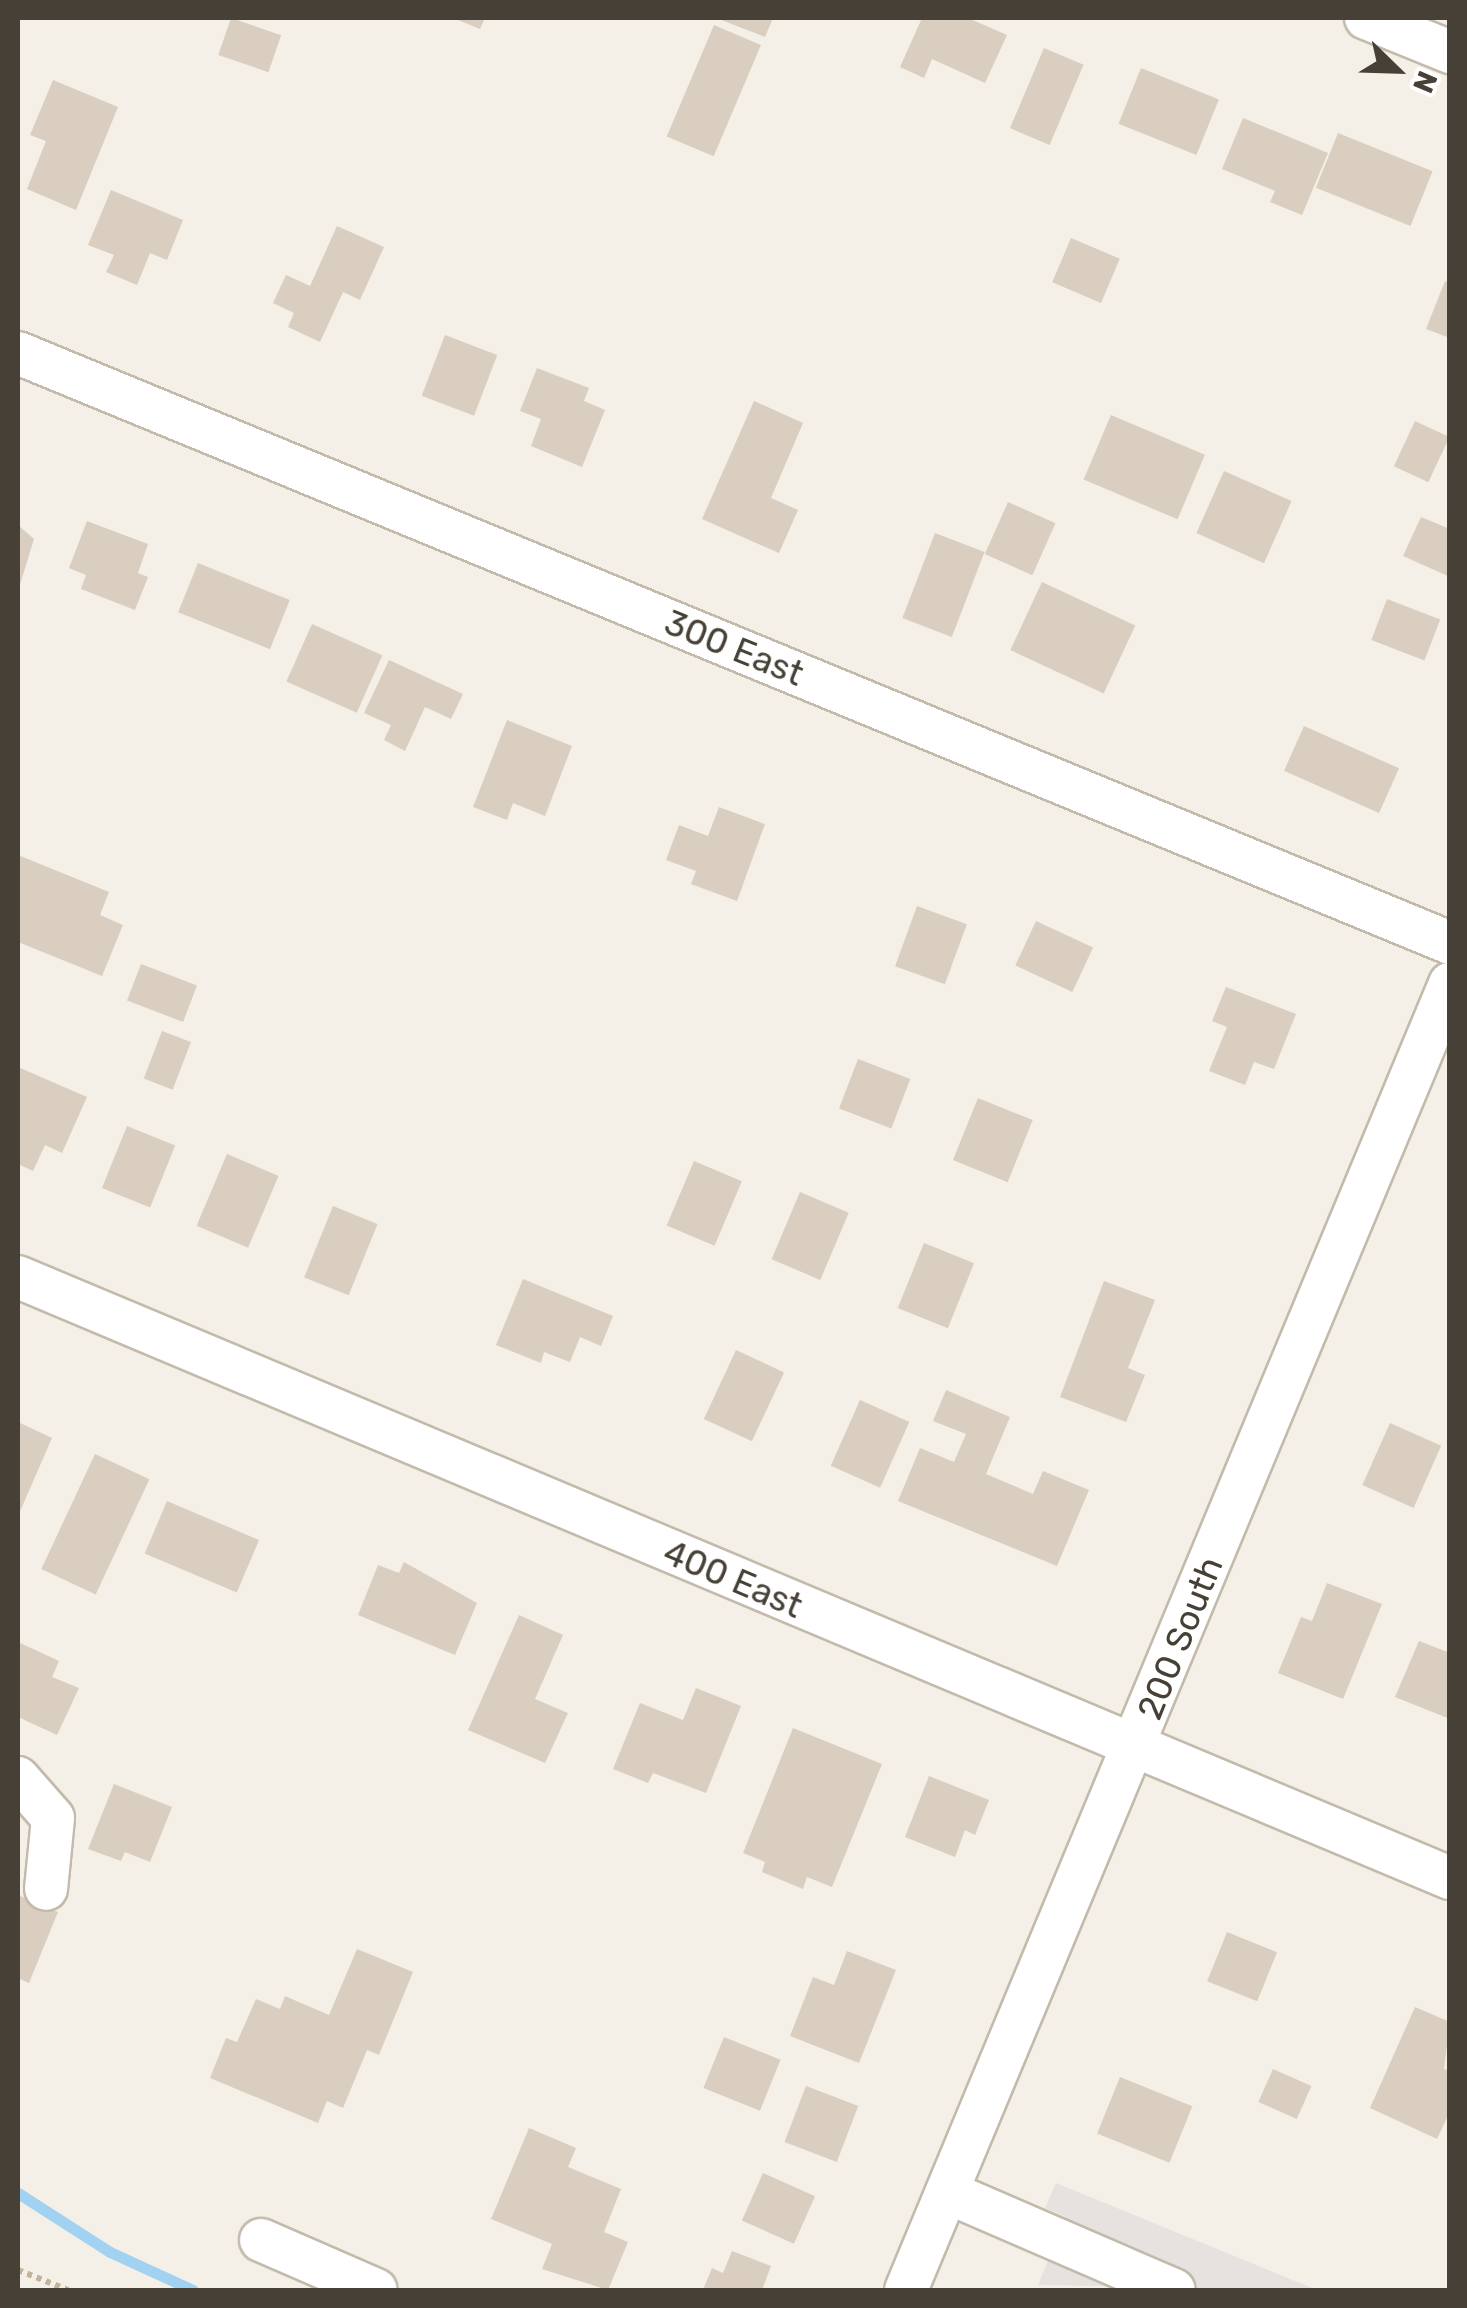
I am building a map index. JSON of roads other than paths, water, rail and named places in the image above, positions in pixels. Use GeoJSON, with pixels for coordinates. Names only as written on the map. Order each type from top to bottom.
{"type":"FeatureCollection","features":[{"type":"Feature","properties":{"kind":"street"},"geometry":{"type":"LineString","coordinates":[[1366,18],[1450,52]]}},
{"type":"Feature","properties":{"kind":"street","name":"300 East"},"geometry":{"type":"LineString","coordinates":[[18,353],[1450,943]]}},
{"type":"Feature","properties":{"kind":"street","name":"200 South"},"geometry":{"type":"LineString","coordinates":[[906,2290],[1450,984]]}},
{"type":"Feature","properties":{"kind":"street","name":"400 East"},"geometry":{"type":"LineString","coordinates":[[18,1277],[1450,1878]]}},
{"type":"Feature","properties":{"kind":"street"},"geometry":{"type":"LineString","coordinates":[[18,1778],[54,1818],[46,1889]]}},
{"type":"Feature","properties":{"kind":"street"},"geometry":{"type":"LineString","coordinates":[[947,2192],[1174,2290]]}},
{"type":"Feature","properties":{"kind":"street"},"geometry":{"type":"LineString","coordinates":[[261,2240],[376,2290]]}},
{"type":"Feature","properties":{"kind":"waterway"},"geometry":{"type":"LineString","coordinates":[[18,2193],[110,2252],[193,2290]]}}]}
